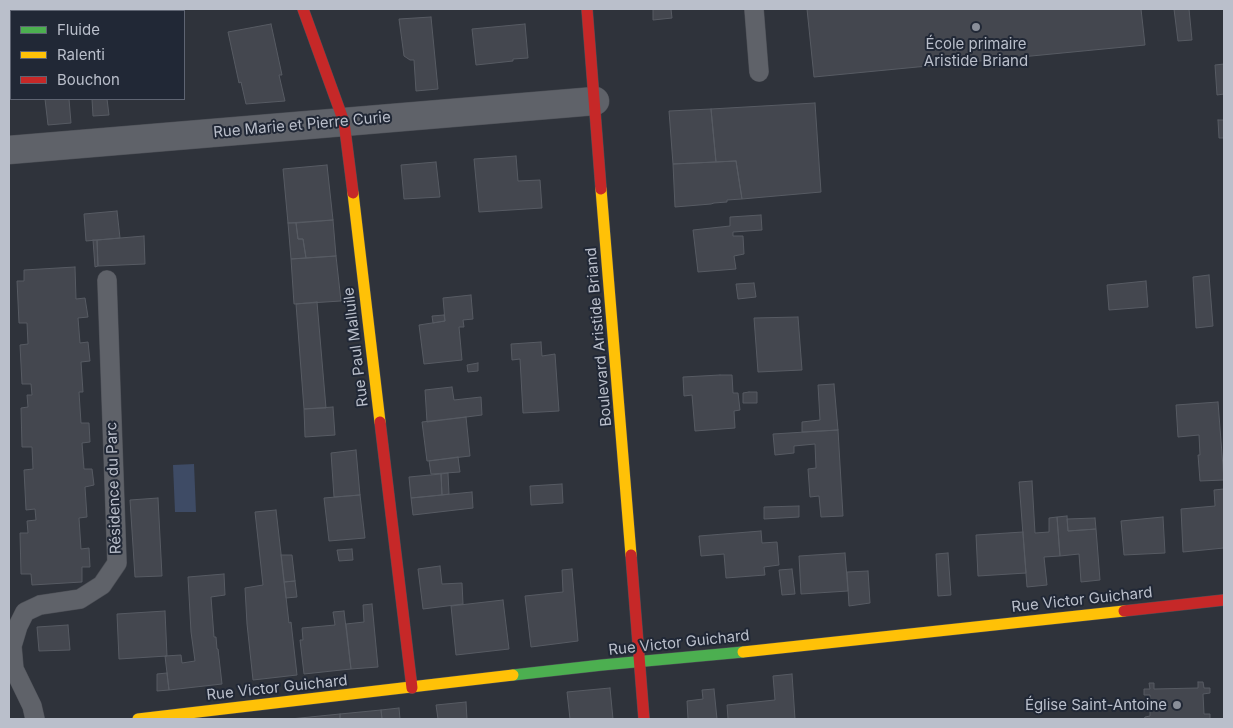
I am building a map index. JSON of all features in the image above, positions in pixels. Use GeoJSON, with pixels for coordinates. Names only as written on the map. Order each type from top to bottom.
{"type":"FeatureCollection","features":[{"type":"Feature","properties":{"kind":"main road","name":"Rue Paul Malluile"},"geometry":{"type":"LineString","coordinates":[[303,9],[344,122],[412,688]]}},
{"type":"Feature","properties":{"kind":"main road","name":"Boulevard Aristide Briand"},"geometry":{"type":"LineString","coordinates":[[587,9],[644,719]]}},
{"type":"Feature","properties":{"kind":"main road","name":"Rue Victor Guichard"},"geometry":{"type":"LineString","coordinates":[[138,719],[602,665],[1224,600]]}},
{"type":"Feature","properties":{"kind":"street","name":"Rue Marie et Pierre Curie"},"geometry":{"type":"LineString","coordinates":[[9,150],[595,101]]}},
{"type":"Feature","properties":{"kind":"lane"},"geometry":{"type":"LineString","coordinates":[[754,9],[759,72]]}},
{"type":"Feature","properties":{"kind":"lane","name":"Résidence du Parc"},"geometry":{"type":"LineString","coordinates":[[35,719],[32,706],[14,669],[12,646],[18,626],[25,612],[40,605],[80,599],[102,585],[117,563],[106,280]]}},
{"type":"Feature","properties":{"kind":"water"},"geometry":{"type":"Polygon","coordinates":[[[194,464],[196,512],[175,512],[173,465],[194,464]]]}},
{"type":"Feature","properties":{"kind":"building"},"geometry":{"type":"Polygon","coordinates":[[[653,9],[671,9],[672,18],[653,20],[653,9]]]}},
{"type":"Feature","properties":{"kind":"building","name":"École primaire Aristide Briand"},"geometry":{"type":"Polygon","coordinates":[[[807,9],[1141,9],[1145,45],[814,77],[807,9]]]}},
{"type":"Feature","properties":{"kind":"building"},"geometry":{"type":"Polygon","coordinates":[[[1174,9],[1189,9],[1192,40],[1178,41],[1174,9]]]}},
{"type":"Feature","properties":{"kind":"building"},"geometry":{"type":"Polygon","coordinates":[[[431,17],[438,89],[416,91],[414,60],[404,56],[399,19],[431,17]]]}},
{"type":"Feature","properties":{"kind":"building"},"geometry":{"type":"Polygon","coordinates":[[[271,24],[282,75],[279,75],[285,101],[246,104],[241,82],[239,83],[228,32],[271,24]]]}},
{"type":"Feature","properties":{"kind":"building"},"geometry":{"type":"Polygon","coordinates":[[[525,24],[528,58],[476,65],[472,29],[525,24]]]}},
{"type":"Feature","properties":{"kind":"building"},"geometry":{"type":"Polygon","coordinates":[[[1224,64],[1224,94],[1217,95],[1215,65],[1224,64]]]}},
{"type":"Feature","properties":{"kind":"building"},"geometry":{"type":"Polygon","coordinates":[[[45,100],[69,100],[71,123],[48,125],[45,100]]]}},
{"type":"Feature","properties":{"kind":"building"},"geometry":{"type":"Polygon","coordinates":[[[92,100],[107,100],[109,115],[93,116],[92,100]]]}},
{"type":"Feature","properties":{"kind":"building"},"geometry":{"type":"Polygon","coordinates":[[[815,103],[821,192],[742,199],[736,161],[716,162],[711,109],[815,103]]]}},
{"type":"Feature","properties":{"kind":"building"},"geometry":{"type":"Polygon","coordinates":[[[711,109],[716,162],[673,164],[669,111],[711,109]]]}},
{"type":"Feature","properties":{"kind":"building"},"geometry":{"type":"Polygon","coordinates":[[[1218,120],[1224,120],[1224,138],[1219,138],[1218,120]]]}},
{"type":"Feature","properties":{"kind":"building"},"geometry":{"type":"Polygon","coordinates":[[[516,156],[518,181],[540,180],[542,208],[479,212],[474,159],[516,156]]]}},
{"type":"Feature","properties":{"kind":"building"},"geometry":{"type":"Polygon","coordinates":[[[736,161],[742,199],[675,207],[673,164],[736,161]]]}},
{"type":"Feature","properties":{"kind":"building"},"geometry":{"type":"Polygon","coordinates":[[[436,162],[440,197],[404,199],[401,165],[436,162]]]}},
{"type":"Feature","properties":{"kind":"building"},"geometry":{"type":"Polygon","coordinates":[[[327,165],[333,220],[288,223],[283,169],[327,165]]]}},
{"type":"Feature","properties":{"kind":"building"},"geometry":{"type":"Polygon","coordinates":[[[117,211],[120,238],[86,241],[84,214],[117,211]]]}},
{"type":"Feature","properties":{"kind":"building"},"geometry":{"type":"Polygon","coordinates":[[[761,215],[762,230],[733,232],[733,236],[743,236],[744,254],[734,256],[736,269],[698,272],[693,230],[730,226],[730,217],[761,215]]]}},
{"type":"Feature","properties":{"kind":"building"},"geometry":{"type":"Polygon","coordinates":[[[333,220],[336,256],[306,258],[303,239],[298,239],[296,223],[333,220]]]}},
{"type":"Feature","properties":{"kind":"building"},"geometry":{"type":"Polygon","coordinates":[[[288,223],[296,223],[298,239],[303,239],[306,258],[291,259],[288,223]]]}},
{"type":"Feature","properties":{"kind":"building"},"geometry":{"type":"Polygon","coordinates":[[[144,236],[145,264],[98,266],[97,240],[144,236]]]}},
{"type":"Feature","properties":{"kind":"building"},"geometry":{"type":"Polygon","coordinates":[[[93,240],[97,240],[98,266],[95,267],[93,240]]]}},
{"type":"Feature","properties":{"kind":"building"},"geometry":{"type":"Polygon","coordinates":[[[336,256],[341,301],[294,304],[291,259],[336,256]]]}},
{"type":"Feature","properties":{"kind":"building"},"geometry":{"type":"Polygon","coordinates":[[[75,267],[76,299],[85,298],[88,317],[78,318],[80,343],[88,342],[90,361],[81,362],[83,392],[79,392],[81,423],[89,423],[90,442],[82,443],[84,469],[92,469],[94,485],[85,487],[87,517],[79,518],[81,549],[89,548],[90,567],[82,567],[82,582],[32,585],[31,574],[21,574],[20,533],[28,533],[27,521],[36,520],[35,509],[26,510],[24,470],[33,469],[32,447],[22,447],[21,408],[28,407],[27,395],[32,395],[31,384],[22,384],[20,345],[28,344],[27,323],[19,323],[17,281],[24,281],[24,270],[75,267]]]}},
{"type":"Feature","properties":{"kind":"building"},"geometry":{"type":"Polygon","coordinates":[[[1209,275],[1213,326],[1196,328],[1193,277],[1209,275]]]}},
{"type":"Feature","properties":{"kind":"building"},"geometry":{"type":"Polygon","coordinates":[[[1146,281],[1148,307],[1109,310],[1107,285],[1146,281]]]}},
{"type":"Feature","properties":{"kind":"building"},"geometry":{"type":"Polygon","coordinates":[[[754,283],[756,297],[738,299],[736,284],[754,283]]]}},
{"type":"Feature","properties":{"kind":"building"},"geometry":{"type":"Polygon","coordinates":[[[471,295],[473,319],[463,320],[464,327],[459,327],[462,360],[424,364],[419,325],[445,321],[443,298],[471,295]]]}},
{"type":"Feature","properties":{"kind":"building"},"geometry":{"type":"Polygon","coordinates":[[[317,302],[326,408],[304,409],[296,304],[317,302]]]}},
{"type":"Feature","properties":{"kind":"building"},"geometry":{"type":"Polygon","coordinates":[[[444,315],[445,321],[433,323],[432,316],[444,315]]]}},
{"type":"Feature","properties":{"kind":"building"},"geometry":{"type":"Polygon","coordinates":[[[798,317],[802,370],[758,372],[754,318],[798,317]]]}},
{"type":"Feature","properties":{"kind":"building"},"geometry":{"type":"Polygon","coordinates":[[[541,342],[542,356],[555,354],[559,411],[523,413],[520,359],[512,360],[511,344],[541,342]]]}},
{"type":"Feature","properties":{"kind":"building"},"geometry":{"type":"Polygon","coordinates":[[[478,363],[478,371],[468,372],[467,365],[478,363]]]}},
{"type":"Feature","properties":{"kind":"building"},"geometry":{"type":"Polygon","coordinates":[[[732,375],[733,393],[738,393],[740,410],[734,411],[735,428],[695,431],[692,395],[684,396],[683,377],[732,375]]]}},
{"type":"Feature","properties":{"kind":"building"},"geometry":{"type":"Polygon","coordinates":[[[834,384],[838,430],[802,432],[802,422],[820,420],[818,385],[834,384]]]}},
{"type":"Feature","properties":{"kind":"building"},"geometry":{"type":"Polygon","coordinates":[[[452,387],[454,400],[481,397],[482,415],[427,422],[425,390],[452,387]]]}},
{"type":"Feature","properties":{"kind":"building"},"geometry":{"type":"Polygon","coordinates":[[[757,392],[757,403],[743,403],[743,393],[757,392]]]}},
{"type":"Feature","properties":{"kind":"building"},"geometry":{"type":"Polygon","coordinates":[[[1218,402],[1224,480],[1200,481],[1199,435],[1178,437],[1176,405],[1218,402]]]}},
{"type":"Feature","properties":{"kind":"building"},"geometry":{"type":"Polygon","coordinates":[[[333,407],[335,435],[305,437],[304,409],[333,407]]]}},
{"type":"Feature","properties":{"kind":"building"},"geometry":{"type":"Polygon","coordinates":[[[466,417],[470,456],[427,461],[422,422],[466,417]]]}},
{"type":"Feature","properties":{"kind":"building"},"geometry":{"type":"Polygon","coordinates":[[[838,430],[843,516],[821,517],[819,496],[810,497],[808,469],[816,468],[815,444],[794,446],[794,453],[775,455],[773,434],[838,430]]]}},
{"type":"Feature","properties":{"kind":"building"},"geometry":{"type":"Polygon","coordinates":[[[356,450],[360,495],[334,497],[331,453],[356,450]]]}},
{"type":"Feature","properties":{"kind":"building"},"geometry":{"type":"Polygon","coordinates":[[[458,457],[460,472],[431,474],[429,461],[458,457]]]}},
{"type":"Feature","properties":{"kind":"building"},"geometry":{"type":"Polygon","coordinates":[[[448,473],[449,494],[442,495],[441,474],[448,473]]]}},
{"type":"Feature","properties":{"kind":"building"},"geometry":{"type":"Polygon","coordinates":[[[441,474],[442,495],[411,498],[409,477],[441,474]]]}},
{"type":"Feature","properties":{"kind":"building"},"geometry":{"type":"Polygon","coordinates":[[[1032,481],[1035,533],[1049,532],[1049,518],[1057,517],[1060,556],[1044,557],[1047,585],[1027,587],[1019,482],[1032,481]]]}},
{"type":"Feature","properties":{"kind":"building"},"geometry":{"type":"Polygon","coordinates":[[[562,484],[563,503],[531,505],[530,486],[562,484]]]}},
{"type":"Feature","properties":{"kind":"building"},"geometry":{"type":"Polygon","coordinates":[[[1224,489],[1224,548],[1183,552],[1181,509],[1215,506],[1214,490],[1224,489]]]}},
{"type":"Feature","properties":{"kind":"building"},"geometry":{"type":"Polygon","coordinates":[[[472,492],[473,508],[413,515],[411,498],[472,492]]]}},
{"type":"Feature","properties":{"kind":"building"},"geometry":{"type":"Polygon","coordinates":[[[360,495],[365,538],[329,541],[324,498],[360,495]]]}},
{"type":"Feature","properties":{"kind":"building"},"geometry":{"type":"Polygon","coordinates":[[[158,498],[162,576],[135,577],[130,500],[158,498]]]}},
{"type":"Feature","properties":{"kind":"building"},"geometry":{"type":"Polygon","coordinates":[[[799,506],[799,517],[764,519],[764,507],[799,506]]]}},
{"type":"Feature","properties":{"kind":"building"},"geometry":{"type":"Polygon","coordinates":[[[276,510],[297,675],[253,680],[245,588],[263,585],[255,512],[276,510]]]}},
{"type":"Feature","properties":{"kind":"building"},"geometry":{"type":"Polygon","coordinates":[[[1067,516],[1068,531],[1096,529],[1100,580],[1081,582],[1079,554],[1060,556],[1057,517],[1067,516]]]}},
{"type":"Feature","properties":{"kind":"building"},"geometry":{"type":"Polygon","coordinates":[[[1163,517],[1165,553],[1124,555],[1121,521],[1163,517]]]}},
{"type":"Feature","properties":{"kind":"building"},"geometry":{"type":"Polygon","coordinates":[[[1095,518],[1096,529],[1068,531],[1067,519],[1095,518]]]}},
{"type":"Feature","properties":{"kind":"building"},"geometry":{"type":"Polygon","coordinates":[[[761,531],[762,543],[777,542],[779,565],[764,567],[765,575],[726,578],[724,554],[701,556],[699,536],[761,531]]]}},
{"type":"Feature","properties":{"kind":"building"},"geometry":{"type":"Polygon","coordinates":[[[1023,532],[1026,573],[978,576],[976,535],[1023,532]]]}},
{"type":"Feature","properties":{"kind":"building"},"geometry":{"type":"Polygon","coordinates":[[[352,549],[353,560],[339,561],[337,550],[352,549]]]}},
{"type":"Feature","properties":{"kind":"building"},"geometry":{"type":"Polygon","coordinates":[[[845,553],[848,591],[801,594],[799,556],[845,553]]]}},
{"type":"Feature","properties":{"kind":"building"},"geometry":{"type":"Polygon","coordinates":[[[948,553],[951,595],[938,596],[936,554],[948,553]]]}},
{"type":"Feature","properties":{"kind":"building"},"geometry":{"type":"Polygon","coordinates":[[[281,555],[292,555],[295,581],[284,582],[281,555]]]}},
{"type":"Feature","properties":{"kind":"building"},"geometry":{"type":"Polygon","coordinates":[[[440,566],[442,584],[462,583],[463,604],[423,609],[418,569],[440,566]]]}},
{"type":"Feature","properties":{"kind":"building"},"geometry":{"type":"Polygon","coordinates":[[[572,569],[578,641],[531,647],[525,596],[563,592],[562,570],[572,569]]]}},
{"type":"Feature","properties":{"kind":"building"},"geometry":{"type":"Polygon","coordinates":[[[792,569],[795,594],[782,595],[779,570],[792,569]]]}},
{"type":"Feature","properties":{"kind":"building"},"geometry":{"type":"Polygon","coordinates":[[[868,571],[870,603],[849,606],[847,572],[868,571]]]}},
{"type":"Feature","properties":{"kind":"building"},"geometry":{"type":"Polygon","coordinates":[[[224,574],[225,595],[211,597],[214,637],[216,637],[222,684],[169,690],[165,656],[181,655],[182,663],[195,661],[191,632],[188,577],[224,574]]]}},
{"type":"Feature","properties":{"kind":"building"},"geometry":{"type":"Polygon","coordinates":[[[295,581],[297,597],[286,598],[284,582],[295,581]]]}},
{"type":"Feature","properties":{"kind":"building"},"geometry":{"type":"Polygon","coordinates":[[[503,600],[509,649],[456,655],[451,606],[503,600]]]}},
{"type":"Feature","properties":{"kind":"building"},"geometry":{"type":"Polygon","coordinates":[[[372,604],[378,667],[351,669],[346,624],[364,622],[363,605],[372,604]]]}},
{"type":"Feature","properties":{"kind":"building"},"geometry":{"type":"Polygon","coordinates":[[[165,611],[167,656],[119,659],[117,614],[165,611]]]}},
{"type":"Feature","properties":{"kind":"building"},"geometry":{"type":"Polygon","coordinates":[[[344,611],[351,669],[304,674],[300,640],[303,640],[302,628],[335,625],[333,612],[344,611]]]}},
{"type":"Feature","properties":{"kind":"building"},"geometry":{"type":"Polygon","coordinates":[[[68,625],[70,650],[39,651],[37,627],[68,625]]]}},
{"type":"Feature","properties":{"kind":"building"},"geometry":{"type":"Polygon","coordinates":[[[167,673],[169,690],[157,691],[157,674],[167,673]]]}},
{"type":"Feature","properties":{"kind":"building"},"geometry":{"type":"Polygon","coordinates":[[[792,674],[795,719],[728,719],[727,705],[775,700],[773,676],[792,674]]]}},
{"type":"Feature","properties":{"kind":"building","name":"Église Saint-Antoine"},"geometry":{"type":"Polygon","coordinates":[[[1198,682],[1203,682],[1204,688],[1210,688],[1210,693],[1203,694],[1204,714],[1210,714],[1210,719],[1144,719],[1150,716],[1150,695],[1144,695],[1144,689],[1150,689],[1149,683],[1154,683],[1154,689],[1198,688],[1198,682]]]}},
{"type":"Feature","properties":{"kind":"building"},"geometry":{"type":"Polygon","coordinates":[[[610,688],[613,719],[570,719],[567,692],[610,688]]]}},
{"type":"Feature","properties":{"kind":"building"},"geometry":{"type":"Polygon","coordinates":[[[714,689],[717,719],[688,719],[687,701],[703,699],[702,690],[714,689]]]}},
{"type":"Feature","properties":{"kind":"building"},"geometry":{"type":"Polygon","coordinates":[[[466,702],[467,719],[438,719],[436,705],[466,702]]]}},
{"type":"Feature","properties":{"kind":"building"},"geometry":{"type":"Polygon","coordinates":[[[399,708],[400,719],[382,719],[381,710],[399,708]]]}},
{"type":"Feature","properties":{"kind":"building"},"geometry":{"type":"Polygon","coordinates":[[[381,710],[382,719],[340,719],[340,714],[381,710]]]}},
{"type":"Feature","properties":{"kind":"building"},"geometry":{"type":"Polygon","coordinates":[[[340,714],[340,719],[290,719],[340,714]]]}},
{"type":"Feature","properties":{"kind":"traffic: fast"},"geometry":{"type":"LineString","coordinates":[[513,675],[743,652]]}},
{"type":"Feature","properties":{"kind":"traffic: slow"},"geometry":{"type":"LineString","coordinates":[[601,189],[631,555]]}},
{"type":"Feature","properties":{"kind":"traffic: slow"},"geometry":{"type":"LineString","coordinates":[[353,193],[380,422]]}},
{"type":"Feature","properties":{"kind":"traffic: slow"},"geometry":{"type":"LineString","coordinates":[[743,652],[1124,611]]}},
{"type":"Feature","properties":{"kind":"traffic: slow"},"geometry":{"type":"LineString","coordinates":[[138,719],[513,675]]}},
{"type":"Feature","properties":{"kind":"traffic: jam"},"geometry":{"type":"LineString","coordinates":[[303,9],[344,122],[353,193]]}},
{"type":"Feature","properties":{"kind":"traffic: jam"},"geometry":{"type":"LineString","coordinates":[[587,9],[601,189]]}},
{"type":"Feature","properties":{"kind":"traffic: jam"},"geometry":{"type":"LineString","coordinates":[[380,422],[412,688]]}},
{"type":"Feature","properties":{"kind":"traffic: jam"},"geometry":{"type":"LineString","coordinates":[[631,555],[644,719]]}},
{"type":"Feature","properties":{"kind":"traffic: jam"},"geometry":{"type":"LineString","coordinates":[[1124,611],[1224,600]]}},
{"type":"Feature","properties":{"kind":"place","name":"École primaire Aristide Briand"},"geometry":{"type":"Point","coordinates":[976,27]}},
{"type":"Feature","properties":{"kind":"place","name":"Église Saint-Antoine"},"geometry":{"type":"Point","coordinates":[1177,705]}}]}
